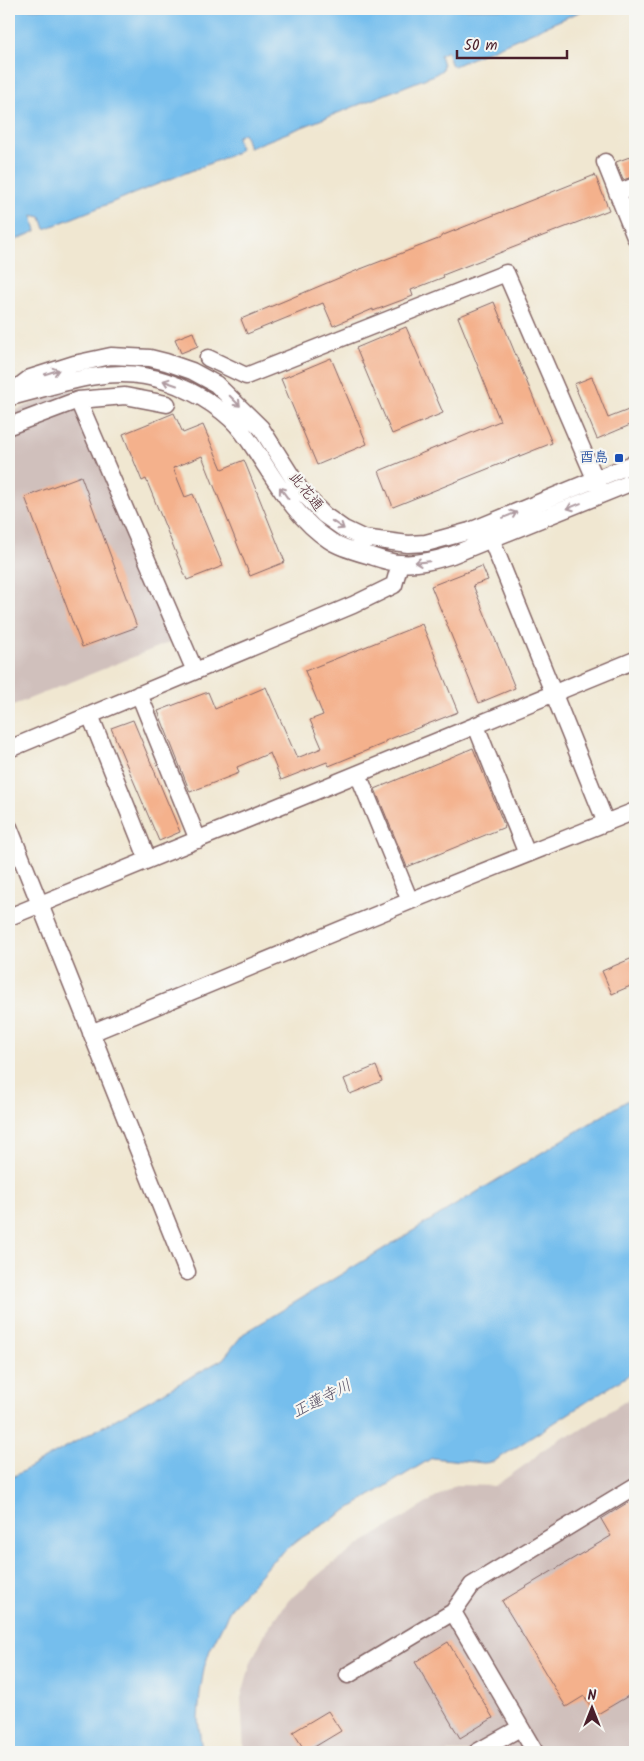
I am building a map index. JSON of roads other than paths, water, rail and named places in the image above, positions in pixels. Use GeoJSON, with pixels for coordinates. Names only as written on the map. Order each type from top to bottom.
{"type":"FeatureCollection","features":[{"type":"Feature","properties":{"kind":"street"},"geometry":{"type":"LineString","coordinates":[[605,162],[635,237]]}},
{"type":"Feature","properties":{"kind":"street"},"geometry":{"type":"LineString","coordinates":[[618,193],[635,186]]}},
{"type":"Feature","properties":{"kind":"street"},"geometry":{"type":"LineString","coordinates":[[208,358],[246,376],[506,273],[598,487]]}},
{"type":"Feature","properties":{"kind":"street","name":"此花通"},"geometry":{"type":"LineString","coordinates":[[9,394],[30,378],[111,356],[130,356],[166,362],[192,371],[216,384],[261,428],[301,491],[324,515],[344,529],[363,538],[408,544],[426,543],[455,536],[489,532],[598,487],[635,464]]}},
{"type":"Feature","properties":{"kind":"street","name":"此花通"},"geometry":{"type":"LineString","coordinates":[[9,397],[70,381],[124,374],[145,376],[179,386],[195,393],[231,419],[247,435],[284,494],[305,521],[329,540],[353,551],[400,564],[436,560],[580,486],[598,487],[635,481]]}},
{"type":"Feature","properties":{"kind":"street"},"geometry":{"type":"LineString","coordinates":[[9,426],[78,400],[124,396],[167,404]]}},
{"type":"Feature","properties":{"kind":"street"},"geometry":{"type":"LineString","coordinates":[[78,400],[195,670]]}},
{"type":"Feature","properties":{"kind":"street"},"geometry":{"type":"LineString","coordinates":[[489,532],[606,822]]}},
{"type":"Feature","properties":{"kind":"street"},"geometry":{"type":"LineString","coordinates":[[9,749],[353,604],[394,584],[400,564]]}},
{"type":"Feature","properties":{"kind":"street"},"geometry":{"type":"LineString","coordinates":[[9,917],[635,660]]}},
{"type":"Feature","properties":{"kind":"street"},"geometry":{"type":"LineString","coordinates":[[139,694],[198,840]]}},
{"type":"Feature","properties":{"kind":"street"},"geometry":{"type":"LineString","coordinates":[[90,714],[148,860]]}},
{"type":"Feature","properties":{"kind":"street"},"geometry":{"type":"LineString","coordinates":[[476,726],[527,854]]}},
{"type":"Feature","properties":{"kind":"street"},"geometry":{"type":"LineString","coordinates":[[358,774],[410,901]]}},
{"type":"Feature","properties":{"kind":"street"},"geometry":{"type":"LineString","coordinates":[[91,1033],[410,901],[635,811]]}},
{"type":"Feature","properties":{"kind":"street"},"geometry":{"type":"LineString","coordinates":[[9,827],[187,1272]]}},
{"type":"Feature","properties":{"kind":"street"},"geometry":{"type":"LineString","coordinates":[[348,1675],[453,1612],[472,1585],[635,1486]]}},
{"type":"Feature","properties":{"kind":"street"},"geometry":{"type":"LineString","coordinates":[[453,1612],[520,1728],[536,1752]]}},
{"type":"Feature","properties":{"kind":"street"},"geometry":{"type":"LineString","coordinates":[[477,1752],[520,1728]]}},
{"type":"Feature","properties":{"kind":"water"},"geometry":{"type":"Polygon","coordinates":[[[9,9],[586,9],[454,66],[451,64],[447,51],[440,55],[443,65],[442,70],[434,75],[249,148],[244,133],[237,137],[240,149],[236,153],[45,229],[41,217],[32,215],[36,231],[9,243],[9,9]]]}},
{"type":"Feature","properties":{"kind":"water","name":"正蓮寺川"},"geometry":{"type":"Polygon","coordinates":[[[635,1096],[635,1371],[493,1462],[484,1463],[432,1458],[298,1540],[272,1561],[231,1608],[210,1650],[204,1668],[200,1693],[198,1719],[202,1752],[9,1752],[9,1479],[223,1359],[243,1334],[635,1096]]]}},
{"type":"Feature","properties":{"kind":"place","name":"酉島"},"geometry":{"type":"Point","coordinates":[619,458]}}]}
